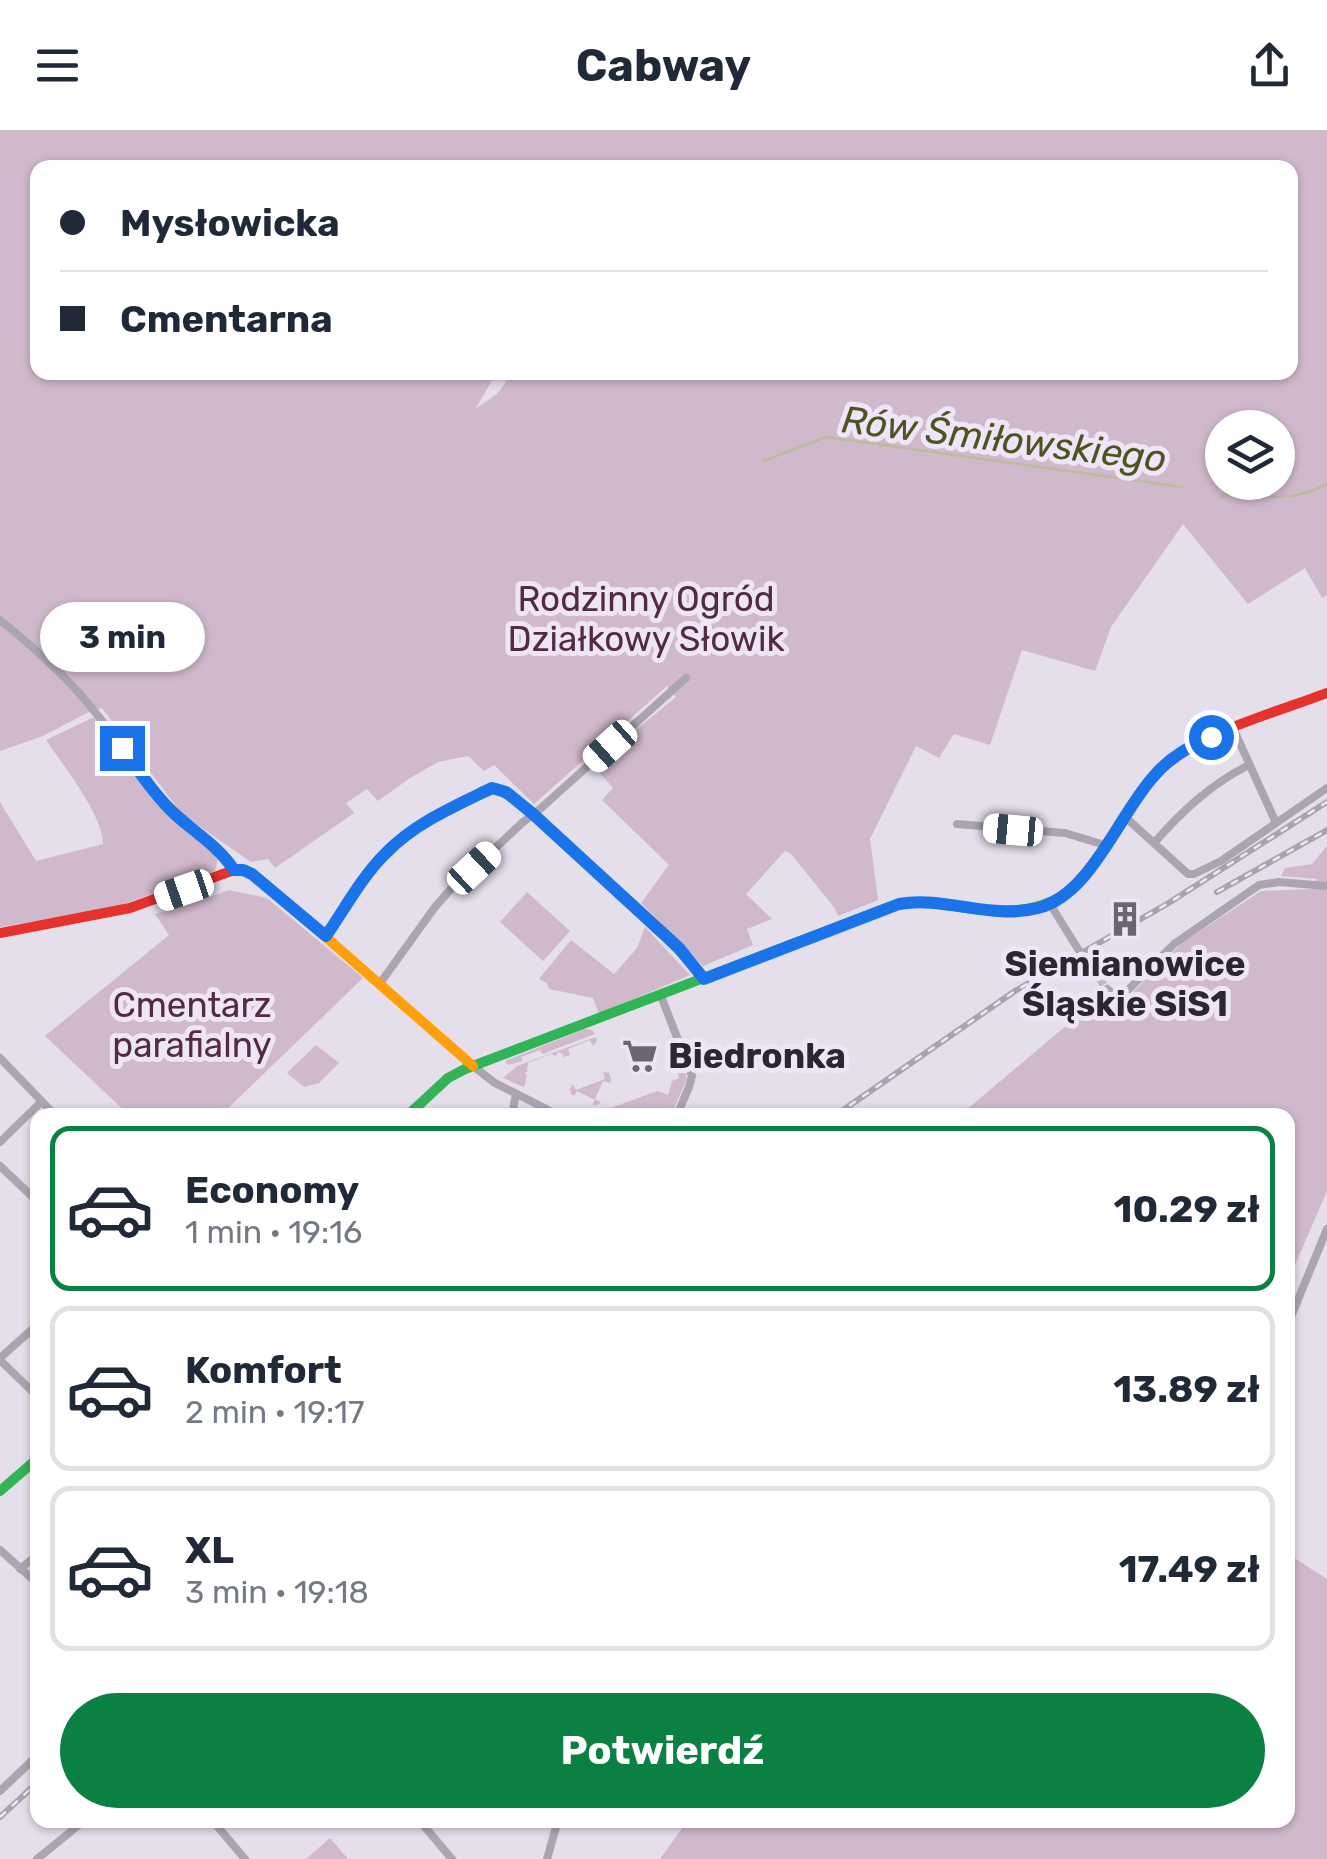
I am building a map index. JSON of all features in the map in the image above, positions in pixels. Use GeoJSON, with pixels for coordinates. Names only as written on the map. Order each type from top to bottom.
{"type":"FeatureCollection","features":[{"type":"Feature","properties":{"kind":"street"},"geometry":{"type":"LineString","coordinates":[[0,620],[57,669],[96,712],[154,791],[222,852],[234,870]]}},
{"type":"Feature","properties":{"kind":"street"},"geometry":{"type":"LineString","coordinates":[[381,982],[442,898],[686,678]]}},
{"type":"Feature","properties":{"kind":"street"},"geometry":{"type":"LineString","coordinates":[[416,1108],[448,1078],[473,1066],[899,904],[920,902],[1012,910],[1050,904],[1078,883],[1142,790],[1170,760],[1197,743],[1327,693]]}},
{"type":"Feature","properties":{"kind":"street"},"geometry":{"type":"LineString","coordinates":[[1233,728],[1276,823]]}},
{"type":"Feature","properties":{"kind":"street"},"geometry":{"type":"LineString","coordinates":[[1154,843],[1180,813],[1217,783],[1249,764]]}},
{"type":"Feature","properties":{"kind":"street"},"geometry":{"type":"LineString","coordinates":[[326,936],[377,862],[398,842],[425,822],[492,788],[506,792],[533,814],[679,948],[704,979]]}},
{"type":"Feature","properties":{"kind":"street"},"geometry":{"type":"LineString","coordinates":[[1124,816],[1188,874],[1194,874],[1221,861],[1327,788]]}},
{"type":"Feature","properties":{"kind":"street"},"geometry":{"type":"LineString","coordinates":[[957,824],[1066,834],[1106,844]]}},
{"type":"Feature","properties":{"kind":"street"},"geometry":{"type":"LineString","coordinates":[[0,933],[130,908],[243,870],[381,982],[483,1076],[544,1108]]}},
{"type":"Feature","properties":{"kind":"street"},"geometry":{"type":"LineString","coordinates":[[1106,989],[1116,996],[1124,994],[1174,944],[1258,885],[1280,882],[1327,886]]}},
{"type":"Feature","properties":{"kind":"street"},"geometry":{"type":"LineString","coordinates":[[1050,904],[1078,948]]}},
{"type":"Feature","properties":{"kind":"street"},"geometry":{"type":"LineString","coordinates":[[661,996],[692,1076],[680,1108]]}},
{"type":"Feature","properties":{"kind":"street"},"geometry":{"type":"LineString","coordinates":[[0,1058],[47,1108]]}},
{"type":"Feature","properties":{"kind":"street"},"geometry":{"type":"LineString","coordinates":[[513,1108],[516,1094]]}},
{"type":"Feature","properties":{"kind":"street"},"geometry":{"type":"LineString","coordinates":[[35,1108],[41,1102]]}},
{"type":"Feature","properties":{"kind":"street"},"geometry":{"type":"LineString","coordinates":[[0,1142],[30,1113]]}},
{"type":"Feature","properties":{"kind":"street"},"geometry":{"type":"LineString","coordinates":[[0,1166],[30,1194]]}},
{"type":"Feature","properties":{"kind":"street"},"geometry":{"type":"LineString","coordinates":[[1295,1307],[1327,1229]]}},
{"type":"Feature","properties":{"kind":"street"},"geometry":{"type":"LineString","coordinates":[[30,1331],[0,1359],[30,1389]]}},
{"type":"Feature","properties":{"kind":"street"},"geometry":{"type":"LineString","coordinates":[[0,1491],[30,1465]]}},
{"type":"Feature","properties":{"kind":"street"},"geometry":{"type":"LineString","coordinates":[[0,1550],[30,1578]]}},
{"type":"Feature","properties":{"kind":"street"},"geometry":{"type":"LineString","coordinates":[[20,1570],[30,1561]]}},
{"type":"Feature","properties":{"kind":"street"},"geometry":{"type":"LineString","coordinates":[[0,1791],[30,1763]]}},
{"type":"Feature","properties":{"kind":"street"},"geometry":{"type":"LineString","coordinates":[[37,1859],[75,1828]]}},
{"type":"Feature","properties":{"kind":"street"},"geometry":{"type":"LineString","coordinates":[[219,1828],[245,1859]]}},
{"type":"Feature","properties":{"kind":"street"},"geometry":{"type":"LineString","coordinates":[[426,1828],[452,1859]]}},
{"type":"Feature","properties":{"kind":"street"},"geometry":{"type":"LineString","coordinates":[[547,1859],[556,1828]]}},
{"type":"Feature","properties":{"kind":"green space","name":"Rodzinny Ogród Działkowy Słowik"},"geometry":{"type":"Polygon","coordinates":[[[0,130],[1327,130],[1327,595],[1322,598],[1305,568],[1248,604],[1183,524],[1111,627],[1095,671],[1022,650],[990,745],[954,734],[939,758],[916,746],[870,839],[878,900],[838,916],[785,851],[746,894],[772,919],[747,929],[753,945],[703,966],[641,903],[669,865],[602,800],[613,788],[593,765],[676,697],[667,686],[534,804],[494,765],[484,771],[468,756],[438,762],[378,801],[367,789],[346,803],[354,813],[275,868],[268,859],[251,862],[182,814],[102,708],[43,736],[0,751],[0,130]]]}},
{"type":"Feature","properties":{"kind":"green space"},"geometry":{"type":"Polygon","coordinates":[[[94,717],[151,798],[219,854],[215,871],[116,907],[0,927],[0,802],[36,861],[103,844],[89,805],[46,740],[94,717]]]}},
{"type":"Feature","properties":{"kind":"green space"},"geometry":{"type":"Polygon","coordinates":[[[1327,846],[1327,1191],[1295,1265],[1295,1108],[968,1108],[1105,993],[1116,999],[1130,995],[1182,943],[1261,891],[1311,889],[1317,879],[1281,876],[1285,868],[1312,864],[1327,846]]]}},
{"type":"Feature","properties":{"kind":"green space","name":"Cmentarz parafialny"},"geometry":{"type":"Polygon","coordinates":[[[229,890],[267,898],[363,978],[228,1108],[122,1108],[45,1036],[169,935],[155,914],[229,890]]]}},
{"type":"Feature","properties":{"kind":"green space"},"geometry":{"type":"Polygon","coordinates":[[[527,892],[570,931],[543,961],[500,922],[527,892]]]}},
{"type":"Feature","properties":{"kind":"green space"},"geometry":{"type":"Polygon","coordinates":[[[645,927],[690,975],[599,1014],[593,998],[549,989],[539,979],[571,940],[614,974],[637,948],[645,927]]]}},
{"type":"Feature","properties":{"kind":"green space"},"geometry":{"type":"Polygon","coordinates":[[[585,1029],[595,1034],[542,1054],[540,1050],[521,1057],[522,1061],[508,1065],[505,1061],[585,1029]]]}},
{"type":"Feature","properties":{"kind":"green space"},"geometry":{"type":"Polygon","coordinates":[[[596,1037],[593,1046],[590,1040],[568,1049],[570,1055],[563,1057],[558,1052],[556,1056],[551,1054],[528,1063],[524,1087],[503,1078],[517,1066],[596,1037]]]}},
{"type":"Feature","properties":{"kind":"green space"},"geometry":{"type":"Polygon","coordinates":[[[316,1045],[339,1063],[319,1083],[304,1087],[287,1073],[316,1045]]]}},
{"type":"Feature","properties":{"kind":"green space"},"geometry":{"type":"Polygon","coordinates":[[[673,1048],[678,1050],[687,1079],[674,1108],[611,1108],[657,1091],[668,1095],[672,1081],[683,1070],[676,1051],[669,1053],[673,1048]]]}},
{"type":"Feature","properties":{"kind":"green space"},"geometry":{"type":"Polygon","coordinates":[[[603,1072],[609,1073],[611,1079],[610,1083],[603,1081],[595,1099],[601,1102],[598,1105],[592,1105],[595,1100],[577,1091],[574,1096],[571,1094],[573,1084],[576,1090],[605,1079],[603,1072]]]}},
{"type":"Feature","properties":{"kind":"green space"},"geometry":{"type":"Polygon","coordinates":[[[1295,1558],[1327,1579],[1327,1859],[660,1859],[682,1828],[1295,1828],[1295,1558]]]}},
{"type":"Feature","properties":{"kind":"green space"},"geometry":{"type":"Polygon","coordinates":[[[330,1838],[348,1859],[306,1859],[330,1838]]]}},
{"type":"Feature","properties":{"kind":"waterway","name":"Rów Śmiłowskiego"},"geometry":{"type":"LineString","coordinates":[[763,461],[826,437],[1182,487]]}},
{"type":"Feature","properties":{"kind":"waterway","name":"Rów Śmiłowskiego"},"geometry":{"type":"LineString","coordinates":[[1295,494],[1327,484]]}},
{"type":"Feature","properties":{"kind":"tunnel"},"geometry":{"type":"LineString","coordinates":[[1078,949],[1107,989]]}},
{"type":"Feature","properties":{"kind":"railway"},"geometry":{"type":"LineString","coordinates":[[846,1108],[1015,991],[1167,904],[1327,802]]}},
{"type":"Feature","properties":{"kind":"railway"},"geometry":{"type":"LineString","coordinates":[[1217,892],[1327,830]]}},
{"type":"Feature","properties":{"kind":"railway"},"geometry":{"type":"LineString","coordinates":[[0,1817],[30,1789]]}},
{"type":"Feature","properties":{"kind":"traffic: fast"},"geometry":{"type":"LineString","coordinates":[[326,936],[368,872],[397,842],[436,816],[492,788],[514,798],[534,814],[657,928],[704,979]]}},
{"type":"Feature","properties":{"kind":"traffic: fast"},"geometry":{"type":"LineString","coordinates":[[416,1108],[448,1078],[465,1069],[887,908],[921,902],[982,910],[1023,909],[1060,897],[1076,884]]}},
{"type":"Feature","properties":{"kind":"traffic: fast"},"geometry":{"type":"LineString","coordinates":[[0,1491],[30,1465]]}},
{"type":"Feature","properties":{"kind":"traffic: slow"},"geometry":{"type":"LineString","coordinates":[[320,932],[473,1066]]}},
{"type":"Feature","properties":{"kind":"traffic: jam"},"geometry":{"type":"LineString","coordinates":[[1076,884],[1148,783],[1184,751],[1231,728],[1327,693]]}},
{"type":"Feature","properties":{"kind":"traffic: jam"},"geometry":{"type":"LineString","coordinates":[[0,933],[130,908],[234,870],[252,874],[320,932]]}},
{"type":"Feature","properties":{"kind":"place","name":"Siemianowice Śląskie SiS1"},"geometry":{"type":"Point","coordinates":[1125,919]}},
{"type":"Feature","properties":{"kind":"place","name":"Biedronka"},"geometry":{"type":"Point","coordinates":[640,1056]}},
{"type":"Feature","properties":{"kind":"route"},"geometry":{"type":"LineString","coordinates":[[122,748],[154,791],[222,852],[234,870],[252,874],[326,936],[386,852],[446,810],[492,788],[501,789],[679,948],[704,979],[899,904],[920,902],[1012,910],[1050,904],[1078,883],[1156,773],[1185,749],[1211,737]]}}]}
